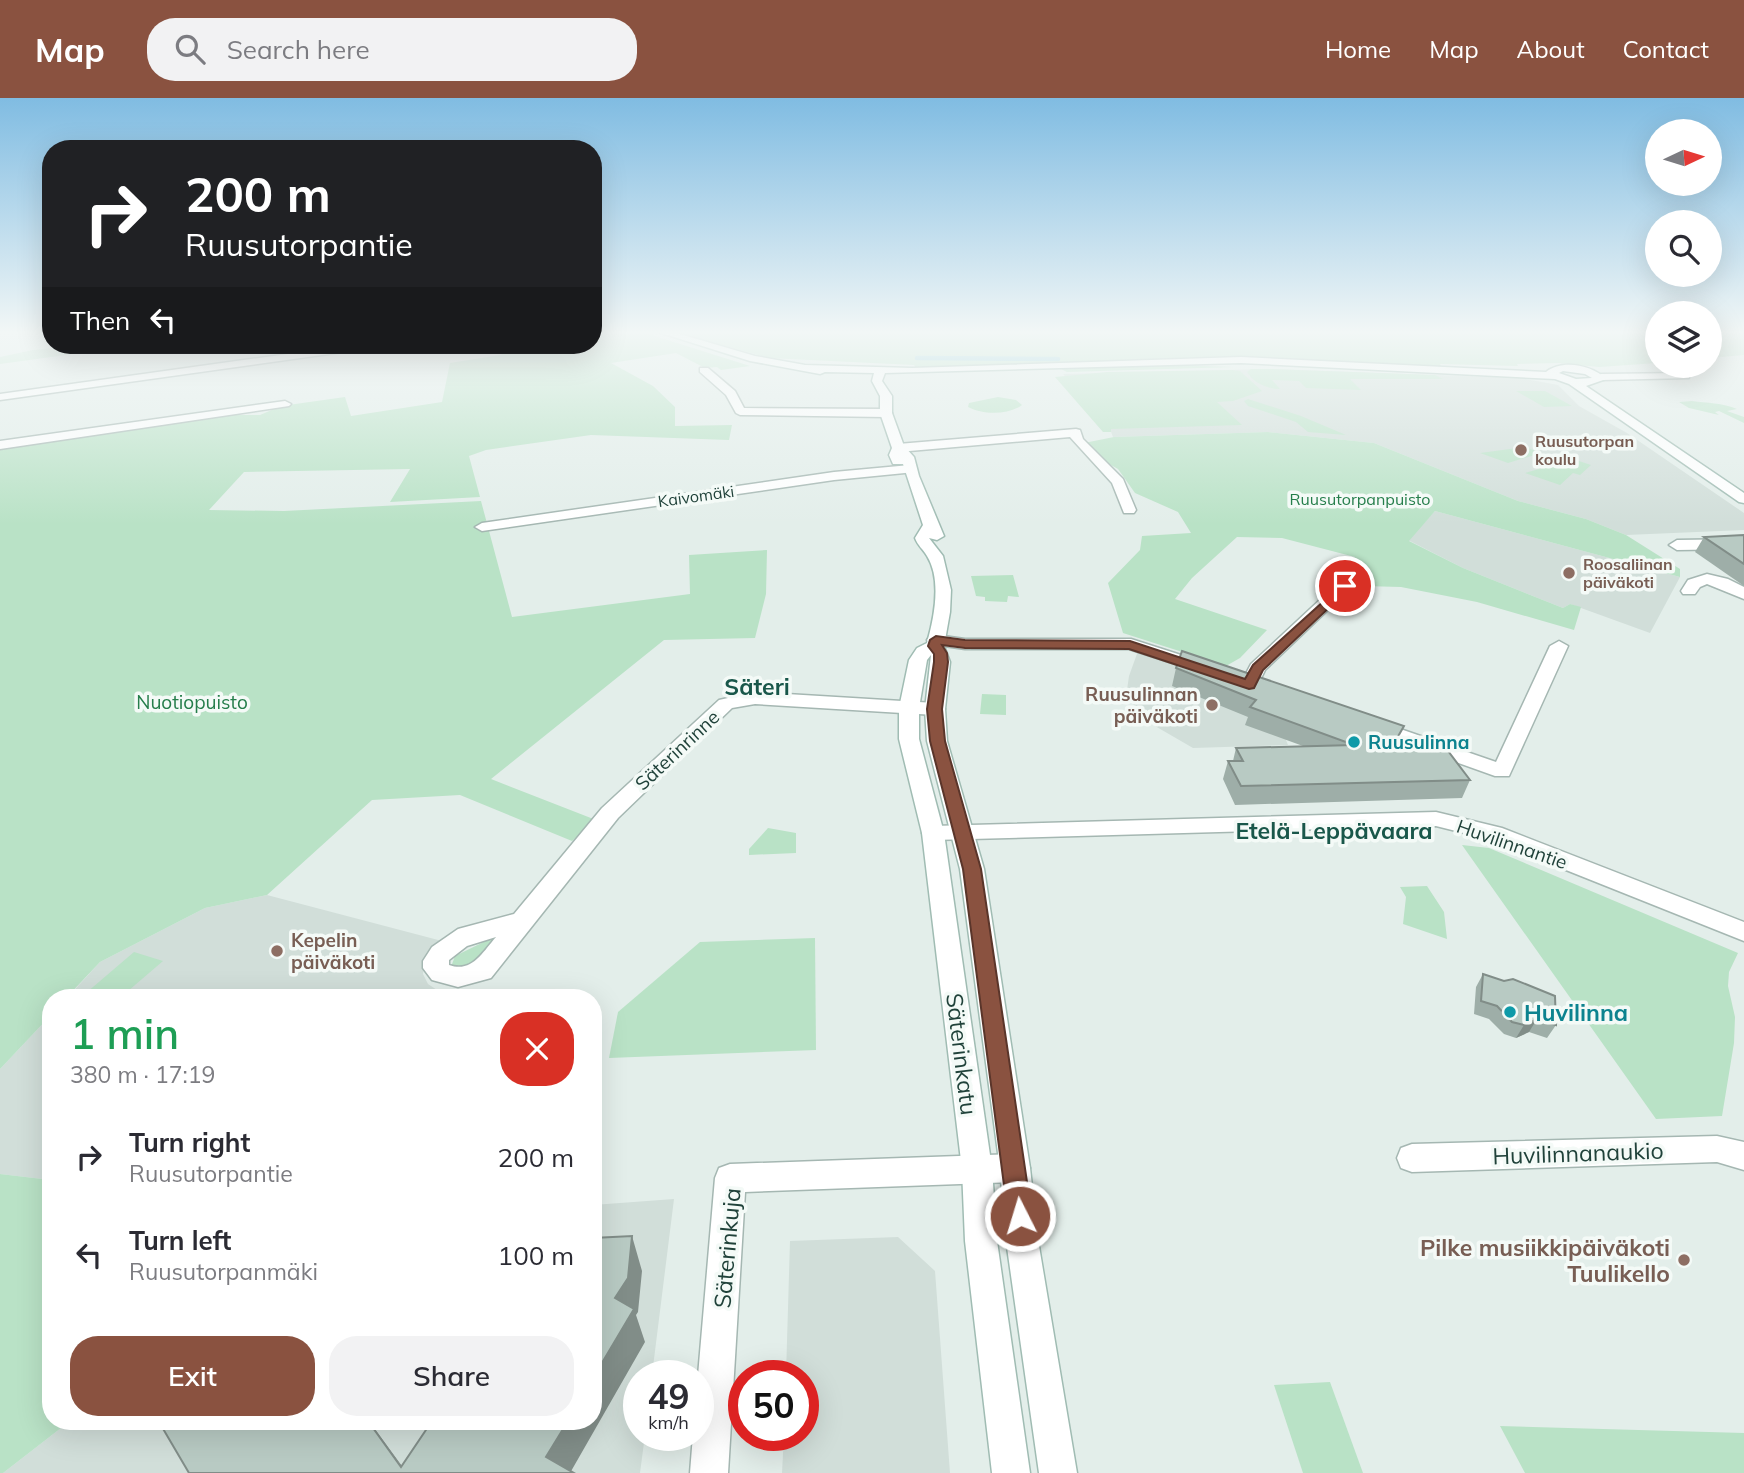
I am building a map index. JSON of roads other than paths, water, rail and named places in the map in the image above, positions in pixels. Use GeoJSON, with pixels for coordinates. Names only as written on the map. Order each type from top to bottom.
{"type":"FeatureCollection","features":[{"type":"Feature","properties":{"kind":"street"},"geometry":{"type":"LineString","coordinates":[[733,396],[740,411],[886,413]]}},
{"type":"Feature","properties":{"kind":"street","name":"Säterinkatu"},"geometry":{"type":"LineString","coordinates":[[886,396],[886,413],[898,448],[895,455],[898,461],[910,469],[922,494],[929,527],[922,538],[924,545],[934,554],[943,593],[943,612],[936,643],[941,662],[909,739],[933,833],[977,1169],[981,1241],[1011,1473]]}},
{"type":"Feature","properties":{"kind":"street"},"geometry":{"type":"LineString","coordinates":[[1594,396],[1744,499]]}},
{"type":"Feature","properties":{"kind":"street"},"geometry":{"type":"LineString","coordinates":[[1618,396],[1661,432],[1744,487]]}},
{"type":"Feature","properties":{"kind":"street"},"geometry":{"type":"LineString","coordinates":[[0,445],[285,404]]}},
{"type":"Feature","properties":{"kind":"street"},"geometry":{"type":"LineString","coordinates":[[898,448],[1076,433],[1077,440],[1118,482],[1129,510]]}},
{"type":"Feature","properties":{"kind":"street","name":"Kaivomäki"},"geometry":{"type":"LineString","coordinates":[[482,527],[834,476],[910,469]]}},
{"type":"Feature","properties":{"kind":"street"},"geometry":{"type":"LineString","coordinates":[[1677,545],[1744,544]]}},
{"type":"Feature","properties":{"kind":"street"},"geometry":{"type":"LineString","coordinates":[[1689,591],[1698,580],[1710,579],[1727,582],[1744,594]]}},
{"type":"Feature","properties":{"kind":"street"},"geometry":{"type":"LineString","coordinates":[[936,643],[1130,645],[1259,687],[1257,668],[1345,586]]}},
{"type":"Feature","properties":{"kind":"street"},"geometry":{"type":"LineString","coordinates":[[1359,721],[1502,771],[1559,646]]}},
{"type":"Feature","properties":{"kind":"street","name":"Säterinrinne"},"geometry":{"type":"LineString","coordinates":[[519,922],[610,813],[726,705],[755,698],[922,709]]}},
{"type":"Feature","properties":{"kind":"street","name":"Säterinkatu"},"geometry":{"type":"LineString","coordinates":[[922,709],[937,741],[972,869],[1015,1168],[1022,1240],[1058,1473]]}},
{"type":"Feature","properties":{"kind":"street","name":"Huvilinnantie"},"geometry":{"type":"LineString","coordinates":[[933,833],[1436,819],[1494,833],[1744,932]]}},
{"type":"Feature","properties":{"kind":"street","name":"Huvilinnanaukio"},"geometry":{"type":"LineString","coordinates":[[1412,1158],[1717,1149],[1744,1156]]}},
{"type":"Feature","properties":{"kind":"street","name":"Säterinkuja"},"geometry":{"type":"LineString","coordinates":[[709,1473],[730,1178],[1015,1168]]}},
{"type":"Feature","properties":{"kind":"place","name":"Ruusutorpan koulu"},"geometry":{"type":"Point","coordinates":[1521,450]}},
{"type":"Feature","properties":{"kind":"place","name":"Roosaliinan päiväkoti"},"geometry":{"type":"Point","coordinates":[1569,573]}},
{"type":"Feature","properties":{"kind":"place","name":"Ruusulinnan päiväkoti"},"geometry":{"type":"Point","coordinates":[1212,705]}},
{"type":"Feature","properties":{"kind":"place","name":"Ruusulinna"},"geometry":{"type":"Point","coordinates":[1354,742]}},
{"type":"Feature","properties":{"kind":"place","name":"Kepelin päiväkoti"},"geometry":{"type":"Point","coordinates":[277,951]}},
{"type":"Feature","properties":{"kind":"place","name":"Huvilinna"},"geometry":{"type":"Point","coordinates":[1510,1012]}},
{"type":"Feature","properties":{"kind":"place","name":"Pilke musiikkipäiväkoti Tuulikello"},"geometry":{"type":"Point","coordinates":[1684,1260]}},
{"type":"Feature","properties":{"kind":"district","name":"Säteri"},"geometry":{"type":"Point","coordinates":[757,686]}},
{"type":"Feature","properties":{"kind":"district","name":"Etelä-Leppävaara"},"geometry":{"type":"Point","coordinates":[1334,830]}},
{"type":"Feature","properties":{"kind":"park label","name":"Ruusutorpanpuisto"},"geometry":{"type":"Point","coordinates":[1360,499]}},
{"type":"Feature","properties":{"kind":"park label","name":"Nuotiopuisto"},"geometry":{"type":"Point","coordinates":[192,702]}}]}
